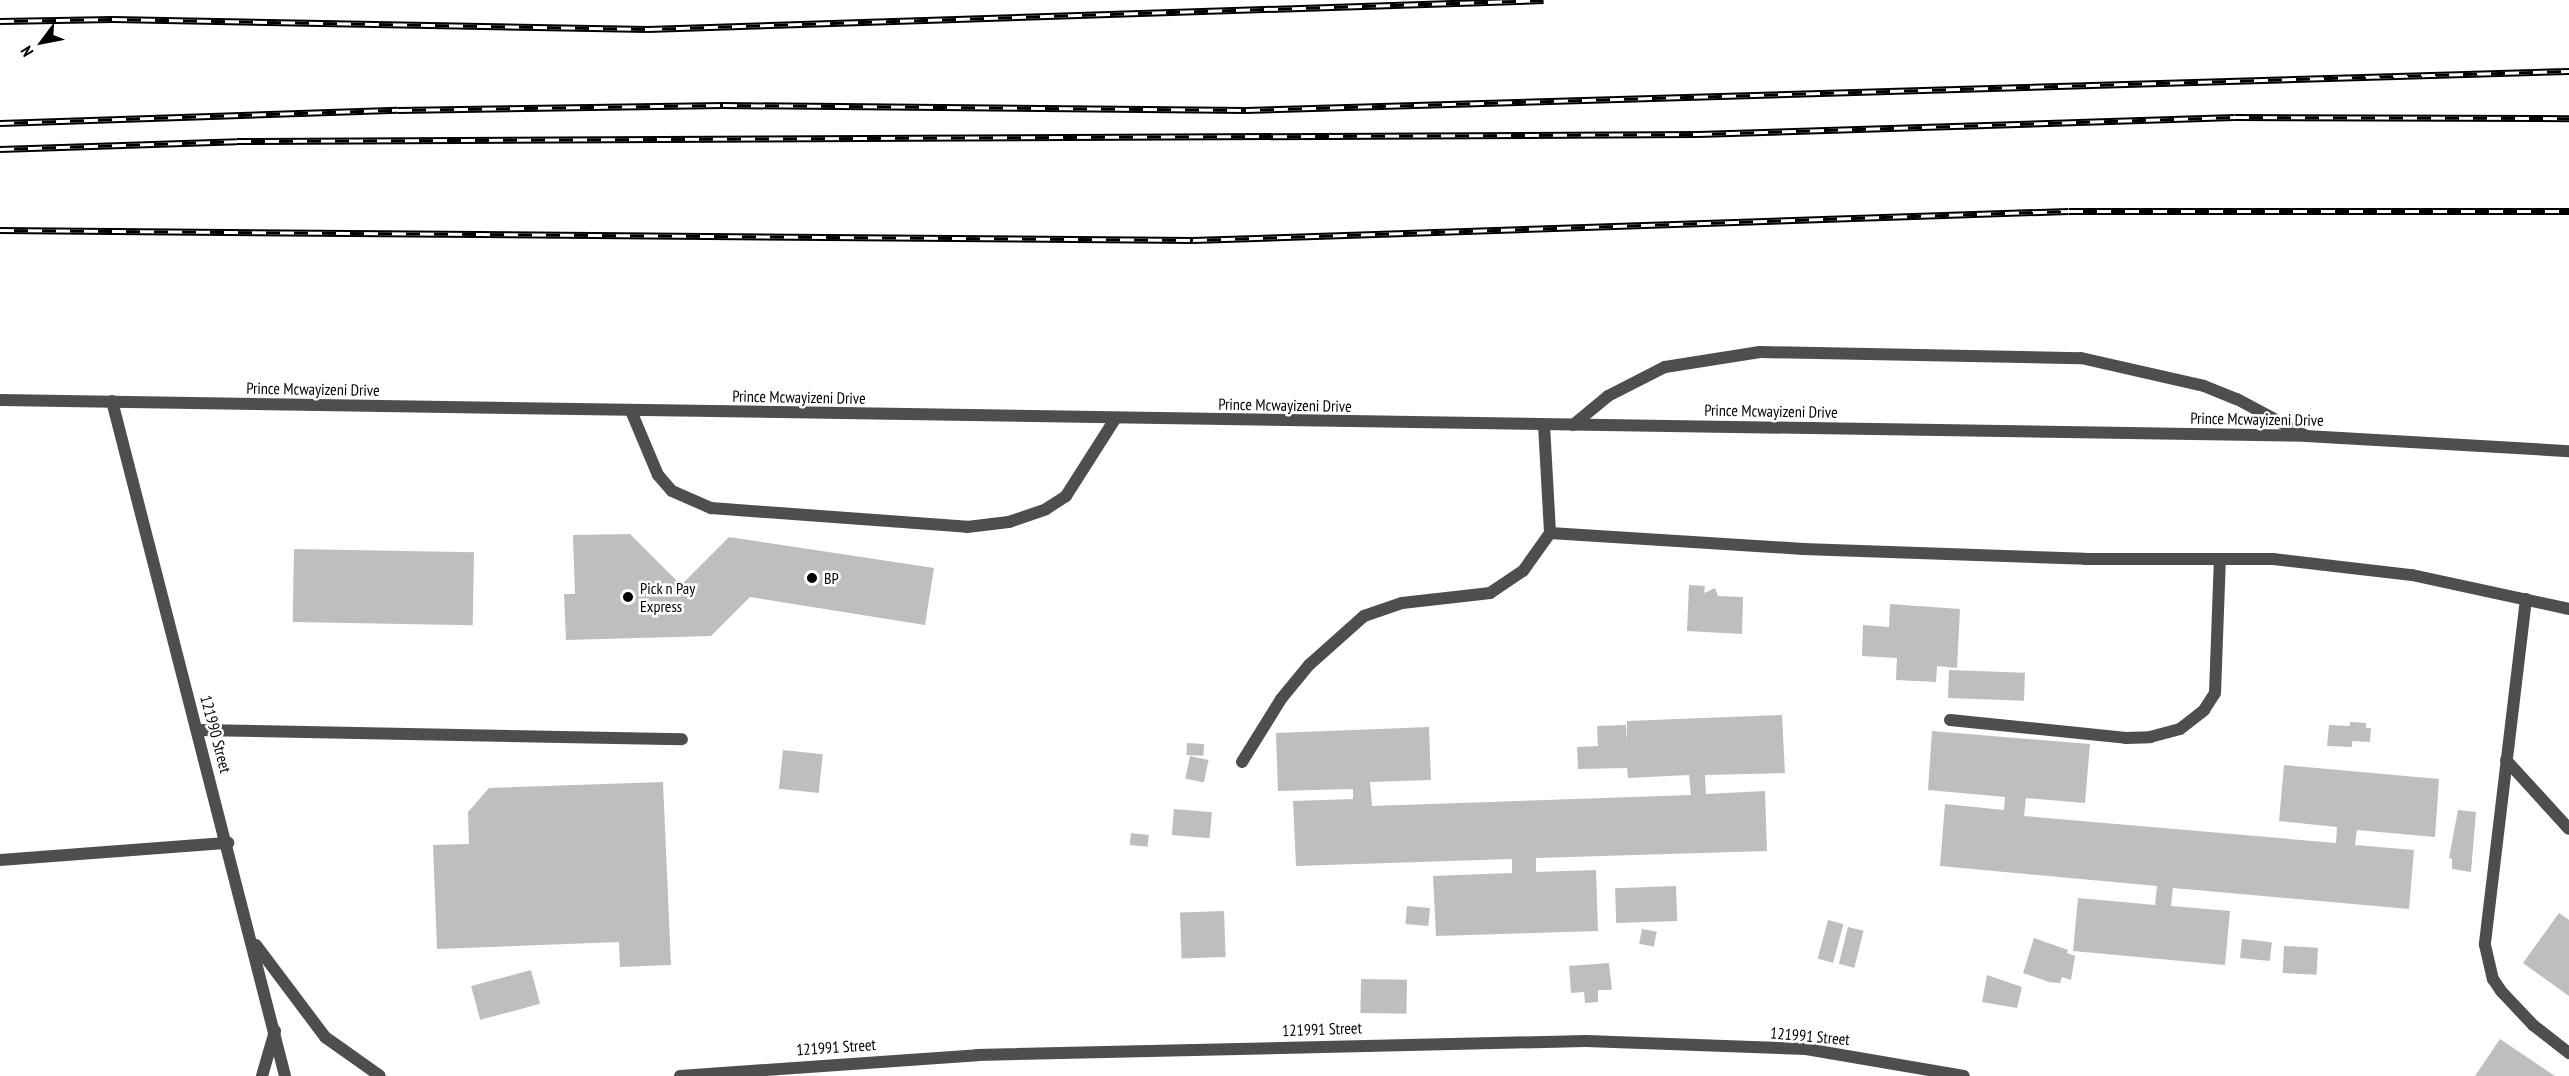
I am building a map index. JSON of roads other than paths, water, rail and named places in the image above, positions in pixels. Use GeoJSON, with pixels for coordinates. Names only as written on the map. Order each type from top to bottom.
{"type":"FeatureCollection","features":[{"type":"Feature","properties":{"kind":"street"},"geometry":{"type":"LineString","coordinates":[[1573,425],[1608,396],[1655,370],[1699,359],[1760,352],[2081,358],[2204,386],[2236,399],[2306,436]]}},
{"type":"Feature","properties":{"kind":"street","name":"Prince Mcwayizeni Drive"},"geometry":{"type":"LineString","coordinates":[[0,400],[2306,436],[2569,451]]}},
{"type":"Feature","properties":{"kind":"street","name":"121990 Street"},"geometry":{"type":"LineString","coordinates":[[112,402],[228,843],[285,1076]]}},
{"type":"Feature","properties":{"kind":"street"},"geometry":{"type":"LineString","coordinates":[[631,411],[658,475],[672,491],[694,502],[734,512],[967,527],[1009,522],[1046,508],[1066,495],[1080,480],[1115,419]]}},
{"type":"Feature","properties":{"kind":"street"},"geometry":{"type":"LineString","coordinates":[[1242,762],[1281,699],[1309,665],[1364,616],[1402,603],[1473,598],[1490,593],[1523,571],[1550,533],[1544,424]]}},
{"type":"Feature","properties":{"kind":"street"},"geometry":{"type":"LineString","coordinates":[[1550,533],[1803,549],[2085,560],[2220,559],[2328,564],[2412,575],[2569,609]]}},
{"type":"Feature","properties":{"kind":"street"},"geometry":{"type":"LineString","coordinates":[[1950,720],[2126,738],[2150,737],[2180,729],[2204,710],[2215,693],[2220,559]]}},
{"type":"Feature","properties":{"kind":"street"},"geometry":{"type":"LineString","coordinates":[[2526,599],[2487,906],[2488,963],[2493,978],[2513,1006],[2569,1053]]}},
{"type":"Feature","properties":{"kind":"street"},"geometry":{"type":"LineString","coordinates":[[198,730],[682,739]]}},
{"type":"Feature","properties":{"kind":"street"},"geometry":{"type":"LineString","coordinates":[[2506,760],[2569,829]]}},
{"type":"Feature","properties":{"kind":"street"},"geometry":{"type":"LineString","coordinates":[[0,860],[228,843]]}},
{"type":"Feature","properties":{"kind":"street"},"geometry":{"type":"LineString","coordinates":[[252,939],[325,1037],[380,1076]]}},
{"type":"Feature","properties":{"kind":"street"},"geometry":{"type":"LineString","coordinates":[[262,1076],[275,1030]]}},
{"type":"Feature","properties":{"kind":"street","name":"121991 Street"},"geometry":{"type":"LineString","coordinates":[[680,1076],[977,1055],[1586,1041],[1806,1049],[1964,1076]]}},
{"type":"Feature","properties":{"kind":"railway"},"geometry":{"type":"LineString","coordinates":[[0,21],[113,19],[648,29],[1544,0]]}},
{"type":"Feature","properties":{"kind":"railway"},"geometry":{"type":"LineString","coordinates":[[0,123],[398,110],[723,105],[1246,110],[2569,71]]}},
{"type":"Feature","properties":{"kind":"railway"},"geometry":{"type":"LineString","coordinates":[[0,149],[237,141],[1698,134],[2235,117],[2569,118]]}},
{"type":"Feature","properties":{"kind":"railway"},"geometry":{"type":"LineString","coordinates":[[0,230],[1193,240],[2069,211],[2569,211]]}},
{"type":"Feature","properties":{"kind":"place","name":"BP"},"geometry":{"type":"Point","coordinates":[812,578]}},
{"type":"Feature","properties":{"kind":"place","name":"Pick n Pay Express"},"geometry":{"type":"Point","coordinates":[628,597]}}]}
